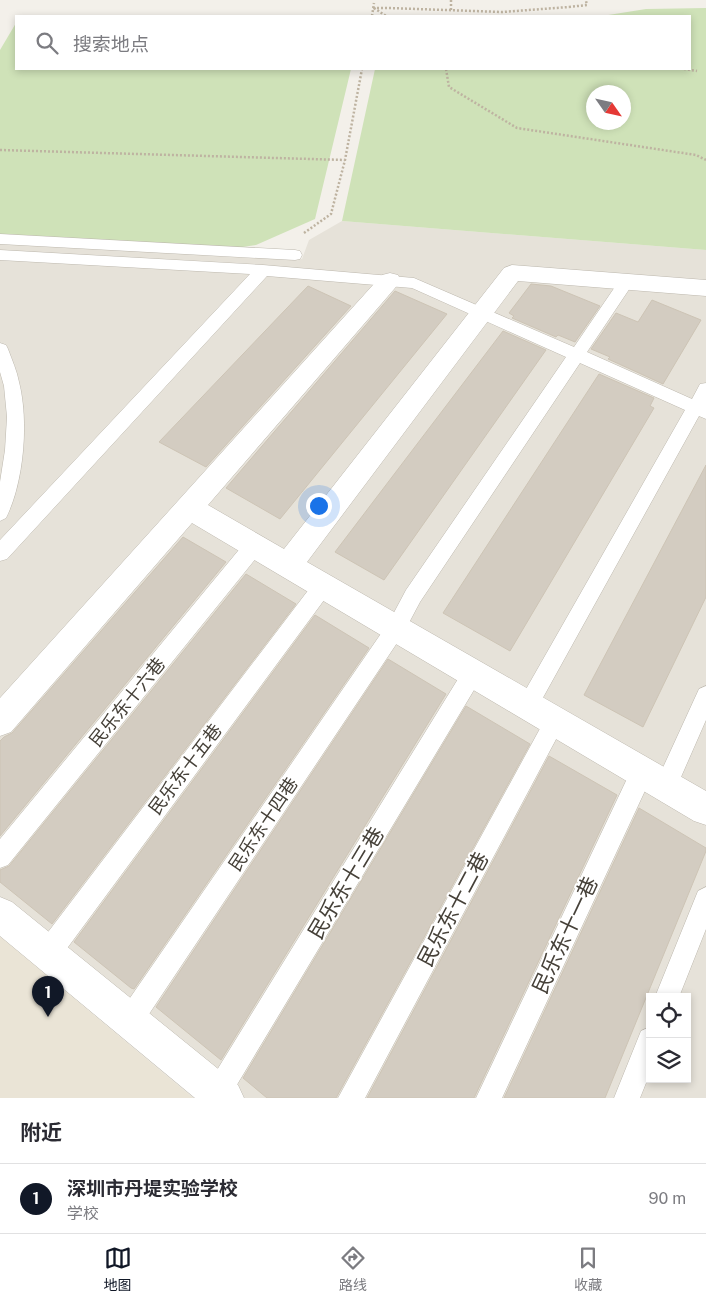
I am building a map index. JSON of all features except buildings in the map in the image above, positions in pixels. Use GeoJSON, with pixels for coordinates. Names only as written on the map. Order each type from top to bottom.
{"type":"FeatureCollection","features":[{"type":"Feature","properties":{"kind":"street"},"geometry":{"type":"LineString","coordinates":[[288,566],[512,273],[706,288]]}},
{"type":"Feature","properties":{"kind":"street"},"geometry":{"type":"LineString","coordinates":[[0,721],[390,280]]}},
{"type":"Feature","properties":{"kind":"street"},"geometry":{"type":"LineString","coordinates":[[189,508],[706,808]]}},
{"type":"Feature","properties":{"kind":"street"},"geometry":{"type":"LineString","coordinates":[[0,914],[222,1095]]}},
{"type":"Feature","properties":{"kind":"lane"},"geometry":{"type":"LineString","coordinates":[[0,239],[295,255]]}},
{"type":"Feature","properties":{"kind":"lane"},"geometry":{"type":"LineString","coordinates":[[0,254],[263,270],[414,282],[701,410]]}},
{"type":"Feature","properties":{"kind":"lane"},"geometry":{"type":"LineString","coordinates":[[0,553],[263,270]]}},
{"type":"Feature","properties":{"kind":"lane","name":"民乐东十四巷"},"geometry":{"type":"LineString","coordinates":[[130,1020],[396,628],[413,596],[626,282]]}},
{"type":"Feature","properties":{"kind":"lane"},"geometry":{"type":"LineString","coordinates":[[0,349],[12,384],[16,413],[14,449],[5,501],[0,513]]}},
{"type":"Feature","properties":{"kind":"lane"},"geometry":{"type":"LineString","coordinates":[[528,705],[701,410],[706,388]]}},
{"type":"Feature","properties":{"kind":"lane","name":"民乐东十六巷"},"geometry":{"type":"LineString","coordinates":[[0,857],[254,546]]}},
{"type":"Feature","properties":{"kind":"lane","name":"民乐东十五巷"},"geometry":{"type":"LineString","coordinates":[[48,953],[323,586]]}},
{"type":"Feature","properties":{"kind":"lane","name":"民乐东十三巷"},"geometry":{"type":"LineString","coordinates":[[222,1095],[473,673]]}},
{"type":"Feature","properties":{"kind":"lane"},"geometry":{"type":"LineString","coordinates":[[654,778],[706,696]]}},
{"type":"Feature","properties":{"kind":"lane","name":"民乐东十二巷"},"geometry":{"type":"LineString","coordinates":[[351,1098],[554,720]]}},
{"type":"Feature","properties":{"kind":"lane","name":"民乐东十一巷"},"geometry":{"type":"LineString","coordinates":[[489,1098],[654,778]]}},
{"type":"Feature","properties":{"kind":"lane"},"geometry":{"type":"LineString","coordinates":[[669,993],[706,899]]}},
{"type":"Feature","properties":{"kind":"lane"},"geometry":{"type":"LineString","coordinates":[[627,1098],[646,1050]]}},
{"type":"Feature","properties":{"kind":"path"},"geometry":{"type":"LineString","coordinates":[[451,11],[452,0]]}},
{"type":"Feature","properties":{"kind":"path"},"geometry":{"type":"LineString","coordinates":[[373,8],[451,11],[539,11],[587,5],[586,1]]}},
{"type":"Feature","properties":{"kind":"path"},"geometry":{"type":"LineString","coordinates":[[372,15],[374,3]]}},
{"type":"Feature","properties":{"kind":"path"},"geometry":{"type":"LineString","coordinates":[[373,8],[384,15]]}},
{"type":"Feature","properties":{"kind":"path"},"geometry":{"type":"LineString","coordinates":[[295,255],[300,236],[331,214],[362,70]]}},
{"type":"Feature","properties":{"kind":"path"},"geometry":{"type":"LineString","coordinates":[[446,70],[449,86],[517,128],[696,155],[706,160]]}},
{"type":"Feature","properties":{"kind":"path"},"geometry":{"type":"LineString","coordinates":[[690,70],[697,71]]}},
{"type":"Feature","properties":{"kind":"path"},"geometry":{"type":"LineString","coordinates":[[0,150],[344,160]]}},
{"type":"Feature","properties":{"kind":"shaded area"},"geometry":{"type":"Polygon","coordinates":[[[342,221],[706,250],[706,1098],[193,1098],[0,936],[0,243],[302,259],[309,240],[342,221]]]}},
{"type":"Feature","properties":{"kind":"shaded area"},"geometry":{"type":"Polygon","coordinates":[[[0,936],[193,1098],[0,1098],[0,936]]]}},
{"type":"Feature","properties":{"kind":"green space"},"geometry":{"type":"Polygon","coordinates":[[[706,8],[706,250],[342,221],[375,70],[691,70],[691,15],[608,15],[646,9],[706,8]]]}},
{"type":"Feature","properties":{"kind":"green space"},"geometry":{"type":"Polygon","coordinates":[[[15,25],[15,70],[351,70],[315,219],[256,245],[236,248],[0,234],[0,50],[15,25]]]}},
{"type":"Feature","properties":{"kind":"place","name":"深圳市丹堤实验学校"},"geometry":{"type":"Point","coordinates":[48,1017]}}]}
